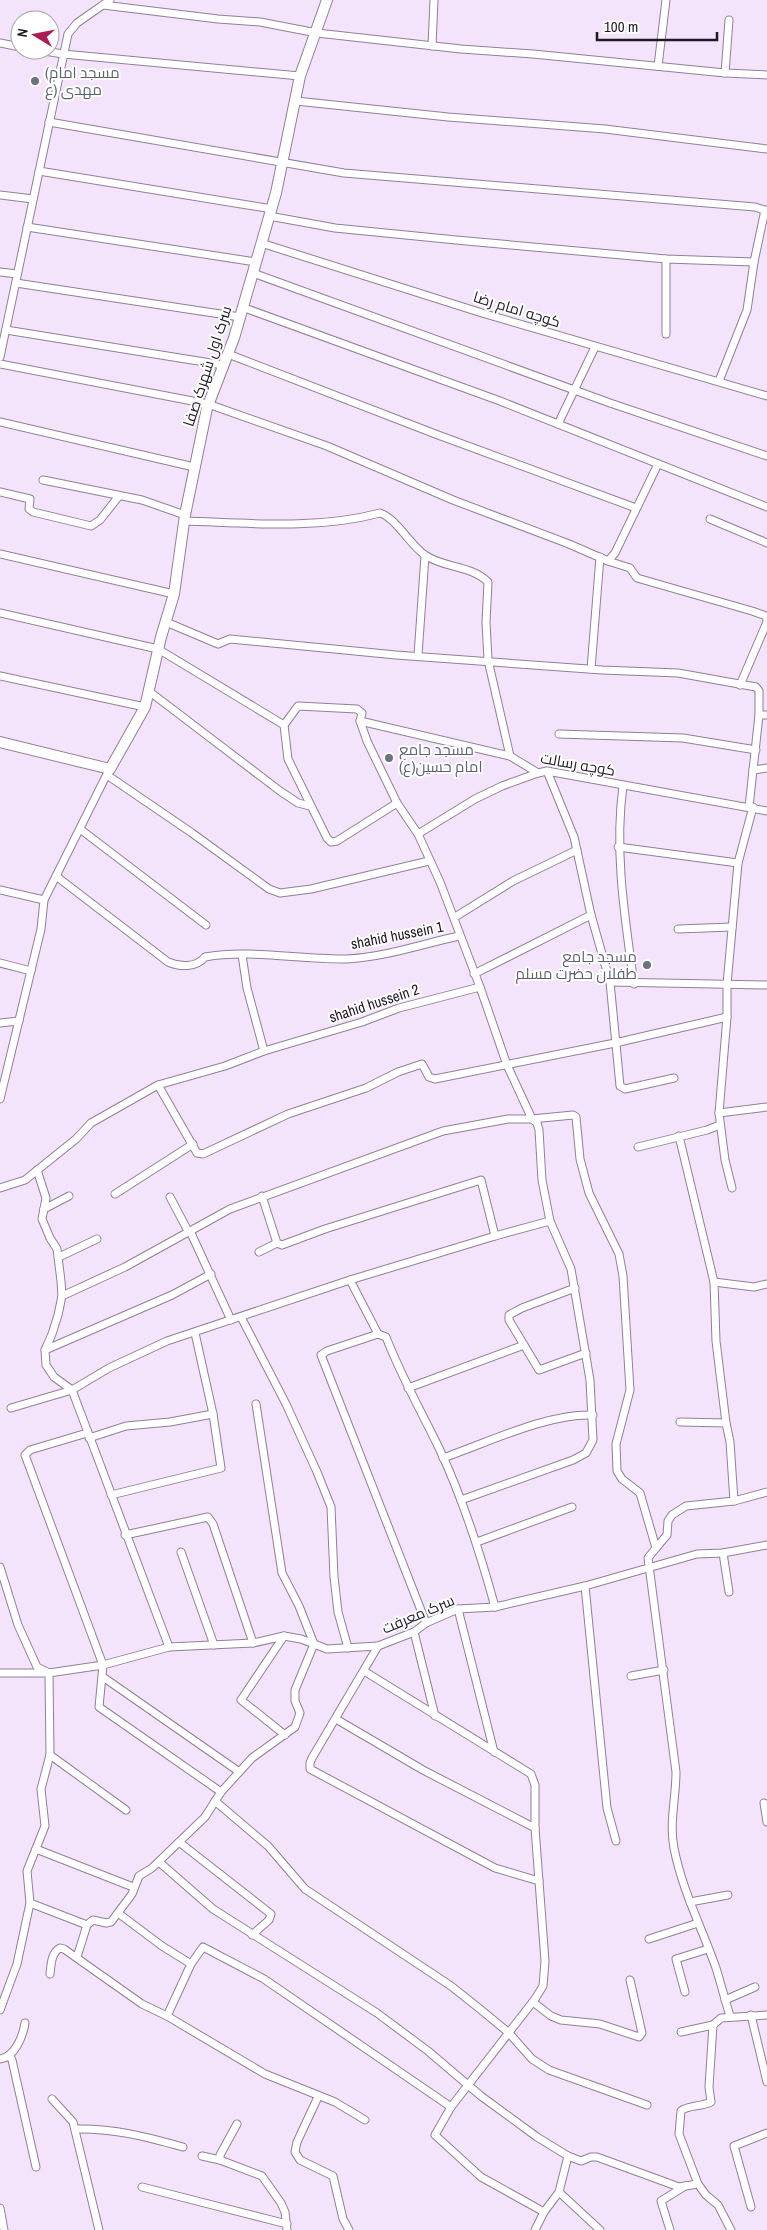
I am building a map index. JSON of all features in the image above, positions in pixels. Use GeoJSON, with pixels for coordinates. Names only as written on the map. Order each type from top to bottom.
{"type":"FeatureCollection","features":[{"type":"Feature","properties":{"kind":"street"},"geometry":{"type":"LineString","coordinates":[[0,357],[68,34],[77,23],[110,0]]}},
{"type":"Feature","properties":{"kind":"street","name":"سرک اول شهرک صفا"},"geometry":{"type":"LineString","coordinates":[[108,772],[145,707],[150,692],[158,649],[174,594],[184,518],[208,404],[228,354],[256,262],[283,162],[300,76],[317,33],[327,0]]}},
{"type":"Feature","properties":{"kind":"street"},"geometry":{"type":"LineString","coordinates":[[432,46],[434,0]]}},
{"type":"Feature","properties":{"kind":"street"},"geometry":{"type":"LineString","coordinates":[[658,66],[666,0]]}},
{"type":"Feature","properties":{"kind":"street"},"geometry":{"type":"LineString","coordinates":[[103,5],[218,19],[260,22],[317,33],[432,46],[725,73],[767,75]]}},
{"type":"Feature","properties":{"kind":"street"},"geometry":{"type":"LineString","coordinates":[[725,73],[728,20]]}},
{"type":"Feature","properties":{"kind":"street"},"geometry":{"type":"LineString","coordinates":[[60,54],[300,76]]}},
{"type":"Feature","properties":{"kind":"street"},"geometry":{"type":"LineString","coordinates":[[296,101],[605,129],[767,149]]}},
{"type":"Feature","properties":{"kind":"street"},"geometry":{"type":"LineString","coordinates":[[50,122],[344,173],[518,186],[755,207],[766,210],[754,262],[747,310],[720,381]]}},
{"type":"Feature","properties":{"kind":"street"},"geometry":{"type":"LineString","coordinates":[[39,171],[270,213],[335,228],[666,259],[754,262]]}},
{"type":"Feature","properties":{"kind":"street"},"geometry":{"type":"LineString","coordinates":[[0,195],[33,199]]}},
{"type":"Feature","properties":{"kind":"street"},"geometry":{"type":"LineString","coordinates":[[27,226],[256,262]]}},
{"type":"Feature","properties":{"kind":"street","name":"کوچه امام رضا"},"geometry":{"type":"LineString","coordinates":[[261,243],[594,347],[720,381],[767,396]]}},
{"type":"Feature","properties":{"kind":"street"},"geometry":{"type":"LineString","coordinates":[[666,259],[666,334]]}},
{"type":"Feature","properties":{"kind":"street"},"geometry":{"type":"LineString","coordinates":[[0,272],[17,274]]}},
{"type":"Feature","properties":{"kind":"street"},"geometry":{"type":"LineString","coordinates":[[252,273],[575,390],[767,456]]}},
{"type":"Feature","properties":{"kind":"street"},"geometry":{"type":"LineString","coordinates":[[16,283],[241,312],[558,424],[767,507]]}},
{"type":"Feature","properties":{"kind":"street"},"geometry":{"type":"LineString","coordinates":[[6,330],[223,365]]}},
{"type":"Feature","properties":{"kind":"street"},"geometry":{"type":"LineString","coordinates":[[558,424],[594,347]]}},
{"type":"Feature","properties":{"kind":"street"},"geometry":{"type":"LineString","coordinates":[[228,354],[438,435],[636,508]]}},
{"type":"Feature","properties":{"kind":"street"},"geometry":{"type":"LineString","coordinates":[[0,364],[208,404],[327,446],[453,500],[630,568],[637,578],[766,616],[767,621],[740,685]]}},
{"type":"Feature","properties":{"kind":"street"},"geometry":{"type":"LineString","coordinates":[[0,422],[194,467]]}},
{"type":"Feature","properties":{"kind":"street"},"geometry":{"type":"LineString","coordinates":[[608,561],[615,553],[658,464]]}},
{"type":"Feature","properties":{"kind":"street"},"geometry":{"type":"LineString","coordinates":[[43,480],[71,484],[142,500],[184,518],[309,524],[351,520],[380,514],[388,519],[426,556],[481,575],[488,582],[486,622],[488,660],[510,756]]}},
{"type":"Feature","properties":{"kind":"street"},"geometry":{"type":"LineString","coordinates":[[0,492],[30,500],[29,509],[33,512],[92,526],[100,520],[119,496]]}},
{"type":"Feature","properties":{"kind":"street"},"geometry":{"type":"LineString","coordinates":[[710,519],[767,543]]}},
{"type":"Feature","properties":{"kind":"street"},"geometry":{"type":"LineString","coordinates":[[0,554],[174,594]]}},
{"type":"Feature","properties":{"kind":"street"},"geometry":{"type":"LineString","coordinates":[[418,655],[426,556]]}},
{"type":"Feature","properties":{"kind":"street"},"geometry":{"type":"LineString","coordinates":[[591,669],[600,557]]}},
{"type":"Feature","properties":{"kind":"street"},"geometry":{"type":"LineString","coordinates":[[0,613],[158,649],[284,724]]}},
{"type":"Feature","properties":{"kind":"street"},"geometry":{"type":"LineString","coordinates":[[166,622],[218,644],[230,639],[591,669],[678,673],[756,687],[760,691],[763,715],[753,770],[751,807],[738,864],[727,984],[727,1017],[720,1113],[725,1160],[732,1188]]}},
{"type":"Feature","properties":{"kind":"street"},"geometry":{"type":"LineString","coordinates":[[0,676],[145,707]]}},
{"type":"Feature","properties":{"kind":"street"},"geometry":{"type":"LineString","coordinates":[[150,692],[280,791],[298,803],[310,806]]}},
{"type":"Feature","properties":{"kind":"street"},"geometry":{"type":"LineString","coordinates":[[360,721],[362,713],[357,709],[298,706],[284,724],[288,759],[310,806],[331,842],[337,841],[397,803]]}},
{"type":"Feature","properties":{"kind":"street","name":"کوچه رسالت"},"geometry":{"type":"LineString","coordinates":[[360,721],[510,756],[538,773],[548,771],[623,786],[767,810]]}},
{"type":"Feature","properties":{"kind":"street","name":"shahid hussein 1"},"geometry":{"type":"LineString","coordinates":[[56,876],[115,923],[176,966],[201,962],[205,957],[223,954],[320,959],[369,957],[459,936],[455,917],[418,834],[397,803],[367,741],[360,721]]}},
{"type":"Feature","properties":{"kind":"street"},"geometry":{"type":"LineString","coordinates":[[559,734],[683,738],[756,750]]}},
{"type":"Feature","properties":{"kind":"street"},"geometry":{"type":"LineString","coordinates":[[0,742],[108,772],[269,890],[280,893],[311,889],[429,861]]}},
{"type":"Feature","properties":{"kind":"street"},"geometry":{"type":"LineString","coordinates":[[753,770],[767,768]]}},
{"type":"Feature","properties":{"kind":"street"},"geometry":{"type":"LineString","coordinates":[[548,771],[574,837],[591,915],[610,982],[615,1043],[622,1088],[674,1078]]}},
{"type":"Feature","properties":{"kind":"street"},"geometry":{"type":"LineString","coordinates":[[0,1099],[2,1082],[41,929],[44,900],[108,772]]}},
{"type":"Feature","properties":{"kind":"street"},"geometry":{"type":"LineString","coordinates":[[418,834],[475,799],[502,786],[538,773]]}},
{"type":"Feature","properties":{"kind":"street"},"geometry":{"type":"LineString","coordinates":[[623,786],[619,813],[618,847],[634,984]]}},
{"type":"Feature","properties":{"kind":"street"},"geometry":{"type":"LineString","coordinates":[[80,829],[206,925]]}},
{"type":"Feature","properties":{"kind":"street"},"geometry":{"type":"LineString","coordinates":[[618,847],[738,864]]}},
{"type":"Feature","properties":{"kind":"street"},"geometry":{"type":"LineString","coordinates":[[455,917],[513,882],[577,850]]}},
{"type":"Feature","properties":{"kind":"street"},"geometry":{"type":"LineString","coordinates":[[0,890],[44,900]]}},
{"type":"Feature","properties":{"kind":"street"},"geometry":{"type":"LineString","coordinates":[[474,974],[591,915]]}},
{"type":"Feature","properties":{"kind":"street"},"geometry":{"type":"LineString","coordinates":[[678,929],[732,927]]}},
{"type":"Feature","properties":{"kind":"street"},"geometry":{"type":"LineString","coordinates":[[459,936],[480,987],[507,1065],[539,1130],[542,1180],[550,1221],[562,1245],[575,1288],[586,1353],[593,1414],[593,1440],[586,1453],[573,1460],[461,1500]]}},
{"type":"Feature","properties":{"kind":"street"},"geometry":{"type":"LineString","coordinates":[[242,955],[247,988],[264,1051]]}},
{"type":"Feature","properties":{"kind":"street"},"geometry":{"type":"LineString","coordinates":[[1,964],[31,972]]}},
{"type":"Feature","properties":{"kind":"street"},"geometry":{"type":"LineString","coordinates":[[610,982],[634,984],[767,985]]}},
{"type":"Feature","properties":{"kind":"street","name":"shahid hussein 2"},"geometry":{"type":"LineString","coordinates":[[0,1188],[25,1180],[76,1139],[91,1123],[158,1085],[225,1066],[264,1051],[398,1008],[480,987]]}},
{"type":"Feature","properties":{"kind":"street"},"geometry":{"type":"LineString","coordinates":[[158,1085],[197,1153],[202,1154],[288,1114],[366,1088],[398,1072],[422,1064],[430,1077],[435,1079],[615,1043],[727,1017]]}},
{"type":"Feature","properties":{"kind":"street"},"geometry":{"type":"LineString","coordinates":[[0,1023],[19,1020]]}},
{"type":"Feature","properties":{"kind":"street"},"geometry":{"type":"LineString","coordinates":[[720,1113],[767,1107]]}},
{"type":"Feature","properties":{"kind":"street"},"geometry":{"type":"LineString","coordinates":[[62,1296],[124,1267],[230,1209],[443,1131],[508,1119],[573,1115],[576,1117],[580,1159],[589,1193],[619,1254],[630,1390],[616,1444],[618,1471],[622,1479],[640,1493],[656,1548]]}},
{"type":"Feature","properties":{"kind":"street"},"geometry":{"type":"LineString","coordinates":[[638,1147],[720,1125]]}},
{"type":"Feature","properties":{"kind":"street"},"geometry":{"type":"LineString","coordinates":[[680,1136],[714,1282],[716,1341],[730,1442],[734,1501]]}},
{"type":"Feature","properties":{"kind":"street"},"geometry":{"type":"LineString","coordinates":[[115,1194],[193,1144]]}},
{"type":"Feature","properties":{"kind":"street"},"geometry":{"type":"LineString","coordinates":[[37,1170],[46,1198],[42,1219],[59,1257],[62,1296],[52,1334],[45,1350],[46,1365],[54,1377],[72,1390],[169,1647]]}},
{"type":"Feature","properties":{"kind":"street"},"geometry":{"type":"LineString","coordinates":[[259,1252],[277,1243],[282,1245],[477,1180],[481,1180],[483,1183],[495,1236]]}},
{"type":"Feature","properties":{"kind":"street"},"geometry":{"type":"LineString","coordinates":[[44,1209],[69,1196]]}},
{"type":"Feature","properties":{"kind":"street"},"geometry":{"type":"LineString","coordinates":[[170,1196],[211,1274],[231,1320]]}},
{"type":"Feature","properties":{"kind":"street"},"geometry":{"type":"LineString","coordinates":[[262,1196],[277,1243]]}},
{"type":"Feature","properties":{"kind":"street"},"geometry":{"type":"LineString","coordinates":[[10,1408],[72,1390],[109,1368],[147,1350],[242,1316],[350,1280],[550,1221]]}},
{"type":"Feature","properties":{"kind":"street"},"geometry":{"type":"LineString","coordinates":[[59,1257],[97,1239]]}},
{"type":"Feature","properties":{"kind":"street"},"geometry":{"type":"LineString","coordinates":[[45,1350],[172,1296],[211,1274]]}},
{"type":"Feature","properties":{"kind":"street"},"geometry":{"type":"LineString","coordinates":[[350,1280],[378,1334]]}},
{"type":"Feature","properties":{"kind":"street"},"geometry":{"type":"LineString","coordinates":[[714,1282],[754,1287],[767,1284]]}},
{"type":"Feature","properties":{"kind":"street"},"geometry":{"type":"LineString","coordinates":[[575,1288],[522,1308],[509,1315],[509,1320],[539,1370],[586,1353]]}},
{"type":"Feature","properties":{"kind":"street"},"geometry":{"type":"LineString","coordinates":[[242,1316],[286,1404],[331,1507],[334,1578],[338,1612],[348,1648]]}},
{"type":"Feature","properties":{"kind":"street"},"geometry":{"type":"LineString","coordinates":[[112,1496],[220,1468],[213,1414],[195,1333]]}},
{"type":"Feature","properties":{"kind":"street"},"geometry":{"type":"LineString","coordinates":[[426,1623],[321,1355],[327,1351],[378,1334],[386,1337],[408,1388],[443,1458],[477,1542],[495,1607]]}},
{"type":"Feature","properties":{"kind":"street"},"geometry":{"type":"LineString","coordinates":[[408,1388],[524,1345]]}},
{"type":"Feature","properties":{"kind":"street"},"geometry":{"type":"LineString","coordinates":[[77,1957],[87,1925],[93,1920],[106,1923],[111,1922],[132,1894],[133,1887],[139,1876],[159,1862],[204,1817],[238,1772],[252,1758],[295,1727],[300,1713],[295,1701],[295,1690],[314,1644],[299,1606],[282,1573],[256,1404]]}},
{"type":"Feature","properties":{"kind":"street"},"geometry":{"type":"LineString","coordinates":[[213,1414],[170,1422],[126,1426],[30,1450],[25,1454],[103,1664],[99,1708],[222,1792]]}},
{"type":"Feature","properties":{"kind":"street"},"geometry":{"type":"LineString","coordinates":[[443,1458],[558,1418],[593,1414]]}},
{"type":"Feature","properties":{"kind":"street"},"geometry":{"type":"LineString","coordinates":[[680,1422],[726,1423]]}},
{"type":"Feature","properties":{"kind":"street"},"geometry":{"type":"LineString","coordinates":[[730,2016],[690,1902],[674,1848],[672,1820],[676,1795],[676,1772],[648,1558],[667,1535],[668,1521],[672,1515],[686,1506],[734,1501],[767,1492]]}},
{"type":"Feature","properties":{"kind":"street"},"geometry":{"type":"LineString","coordinates":[[477,1542],[572,1507]]}},
{"type":"Feature","properties":{"kind":"street"},"geometry":{"type":"LineString","coordinates":[[126,1535],[208,1517],[213,1524],[253,1643]]}},
{"type":"Feature","properties":{"kind":"street","name":"سرک معرفت"},"geometry":{"type":"LineString","coordinates":[[0,1673],[49,1673],[103,1664],[169,1647],[253,1643],[284,1636],[327,1649],[378,1646],[414,1632],[426,1623],[458,1609],[495,1607],[585,1586],[697,1554],[723,1553],[767,1545]]}},
{"type":"Feature","properties":{"kind":"street"},"geometry":{"type":"LineString","coordinates":[[181,1552],[214,1645]]}},
{"type":"Feature","properties":{"kind":"street"},"geometry":{"type":"LineString","coordinates":[[723,1553],[729,1592]]}},
{"type":"Feature","properties":{"kind":"street"},"geometry":{"type":"LineString","coordinates":[[0,1567],[18,1625],[37,1667],[49,1673],[50,1755],[42,1789],[45,1826],[27,1871],[30,1903],[17,1964],[0,2010]]}},
{"type":"Feature","properties":{"kind":"street"},"geometry":{"type":"LineString","coordinates":[[585,1586],[607,1808],[616,1841]]}},
{"type":"Feature","properties":{"kind":"street"},"geometry":{"type":"LineString","coordinates":[[458,1609],[494,1752]]}},
{"type":"Feature","properties":{"kind":"street"},"geometry":{"type":"LineString","coordinates":[[414,1632],[435,1716]]}},
{"type":"Feature","properties":{"kind":"street"},"geometry":{"type":"LineString","coordinates":[[284,1636],[242,1700],[285,1735]]}},
{"type":"Feature","properties":{"kind":"street"},"geometry":{"type":"LineString","coordinates":[[378,1646],[312,1758],[310,1769],[495,1868],[539,1881]]}},
{"type":"Feature","properties":{"kind":"street"},"geometry":{"type":"LineString","coordinates":[[631,1676],[664,1670]]}},
{"type":"Feature","properties":{"kind":"street"},"geometry":{"type":"LineString","coordinates":[[364,1671],[531,1774],[535,1785],[535,1828],[545,1961],[543,1986],[533,2002],[451,2107],[435,2135],[481,2177],[544,2212]]}},
{"type":"Feature","properties":{"kind":"street"},"geometry":{"type":"LineString","coordinates":[[103,1677],[238,1772]]}},
{"type":"Feature","properties":{"kind":"street"},"geometry":{"type":"LineString","coordinates":[[336,1719],[423,1770],[535,1828]]}},
{"type":"Feature","properties":{"kind":"street"},"geometry":{"type":"LineString","coordinates":[[50,1755],[126,1810]]}},
{"type":"Feature","properties":{"kind":"street"},"geometry":{"type":"LineString","coordinates":[[215,1801],[268,1846],[305,1889],[451,1986],[508,2033],[532,2058],[549,2070],[647,2105]]}},
{"type":"Feature","properties":{"kind":"street"},"geometry":{"type":"LineString","coordinates":[[764,1803],[767,1822]]}},
{"type":"Feature","properties":{"kind":"street"},"geometry":{"type":"LineString","coordinates":[[178,1842],[271,1914],[269,1920],[252,1935]]}},
{"type":"Feature","properties":{"kind":"street"},"geometry":{"type":"LineString","coordinates":[[36,1849],[133,1887]]}},
{"type":"Feature","properties":{"kind":"street"},"geometry":{"type":"LineString","coordinates":[[159,1862],[213,1909],[377,2013],[537,2137],[568,2156],[582,2161],[591,2157],[597,2157],[668,2183],[685,2186],[698,2184]]}},
{"type":"Feature","properties":{"kind":"street"},"geometry":{"type":"LineString","coordinates":[[690,1902],[728,1895]]}},
{"type":"Feature","properties":{"kind":"street"},"geometry":{"type":"LineString","coordinates":[[30,1903],[87,1925]]}},
{"type":"Feature","properties":{"kind":"street"},"geometry":{"type":"LineString","coordinates":[[118,1913],[162,1946],[191,1964]]}},
{"type":"Feature","properties":{"kind":"street"},"geometry":{"type":"LineString","coordinates":[[649,1939],[698,1923]]}},
{"type":"Feature","properties":{"kind":"street"},"geometry":{"type":"LineString","coordinates":[[167,2016],[191,1964],[203,1947],[212,1950],[264,1979],[451,2107]]}},
{"type":"Feature","properties":{"kind":"street"},"geometry":{"type":"LineString","coordinates":[[50,1974],[52,1960],[56,1950],[60,1948],[77,1957],[90,1969],[142,2004],[167,2016],[265,2074],[349,2109],[364,2120]]}},
{"type":"Feature","properties":{"kind":"street"},"geometry":{"type":"LineString","coordinates":[[685,1992],[676,1958],[708,1949]]}},
{"type":"Feature","properties":{"kind":"street"},"geometry":{"type":"LineString","coordinates":[[533,2002],[551,2016],[561,2020],[600,2024],[639,2038],[642,2033],[630,1980]]}},
{"type":"Feature","properties":{"kind":"street"},"geometry":{"type":"LineString","coordinates":[[725,2000],[755,1987]]}},
{"type":"Feature","properties":{"kind":"street"},"geometry":{"type":"LineString","coordinates":[[681,2032],[712,2025],[721,2018],[730,2016],[767,2014]]}},
{"type":"Feature","properties":{"kind":"street"},"geometry":{"type":"LineString","coordinates":[[751,2015],[767,2082]]}},
{"type":"Feature","properties":{"kind":"street"},"geometry":{"type":"LineString","coordinates":[[0,2059],[5,2058],[16,2048],[24,2033],[25,2023]]}},
{"type":"Feature","properties":{"kind":"street"},"geometry":{"type":"LineString","coordinates":[[712,2025],[709,2087],[711,2102],[696,2108],[684,2108],[680,2115],[679,2134],[698,2184],[706,2195],[718,2204],[731,2230]]}},
{"type":"Feature","properties":{"kind":"street"},"geometry":{"type":"LineString","coordinates":[[9,2055],[26,2113],[36,2167]]}},
{"type":"Feature","properties":{"kind":"street"},"geometry":{"type":"LineString","coordinates":[[318,2096],[297,2142],[295,2152],[300,2160],[333,2176],[343,2219],[348,2230]]}},
{"type":"Feature","properties":{"kind":"street"},"geometry":{"type":"LineString","coordinates":[[52,2099],[73,2122],[99,2230]]}},
{"type":"Feature","properties":{"kind":"street"},"geometry":{"type":"LineString","coordinates":[[220,2160],[220,2155],[237,2124]]}},
{"type":"Feature","properties":{"kind":"street"},"geometry":{"type":"LineString","coordinates":[[75,2130],[101,2129],[129,2132],[183,2147]]}},
{"type":"Feature","properties":{"kind":"street"},"geometry":{"type":"LineString","coordinates":[[751,2207],[734,2146],[767,2133]]}},
{"type":"Feature","properties":{"kind":"street"},"geometry":{"type":"LineString","coordinates":[[142,2187],[287,2227],[285,2212],[281,2203],[262,2176],[220,2160],[202,2156]]}},
{"type":"Feature","properties":{"kind":"street"},"geometry":{"type":"LineString","coordinates":[[535,2230],[544,2212],[560,2192],[568,2156]]}},
{"type":"Feature","properties":{"kind":"street"},"geometry":{"type":"LineString","coordinates":[[670,2230],[661,2201],[685,2186]]}},
{"type":"Feature","properties":{"kind":"street"},"geometry":{"type":"LineString","coordinates":[[560,2192],[600,2230]]}},
{"type":"Feature","properties":{"kind":"street"},"geometry":{"type":"LineString","coordinates":[[0,2208],[4,2230]]}},
{"type":"Feature","properties":{"kind":"place","name":"(مسجد امام مهدی (ع"},"geometry":{"type":"Point","coordinates":[35,81]}},
{"type":"Feature","properties":{"kind":"place","name":"مسجد جامع امام حسین(ع)"},"geometry":{"type":"Point","coordinates":[389,758]}},
{"type":"Feature","properties":{"kind":"place","name":"مسجد جامع طفلان حضرت مسلم"},"geometry":{"type":"Point","coordinates":[647,965]}}]}
